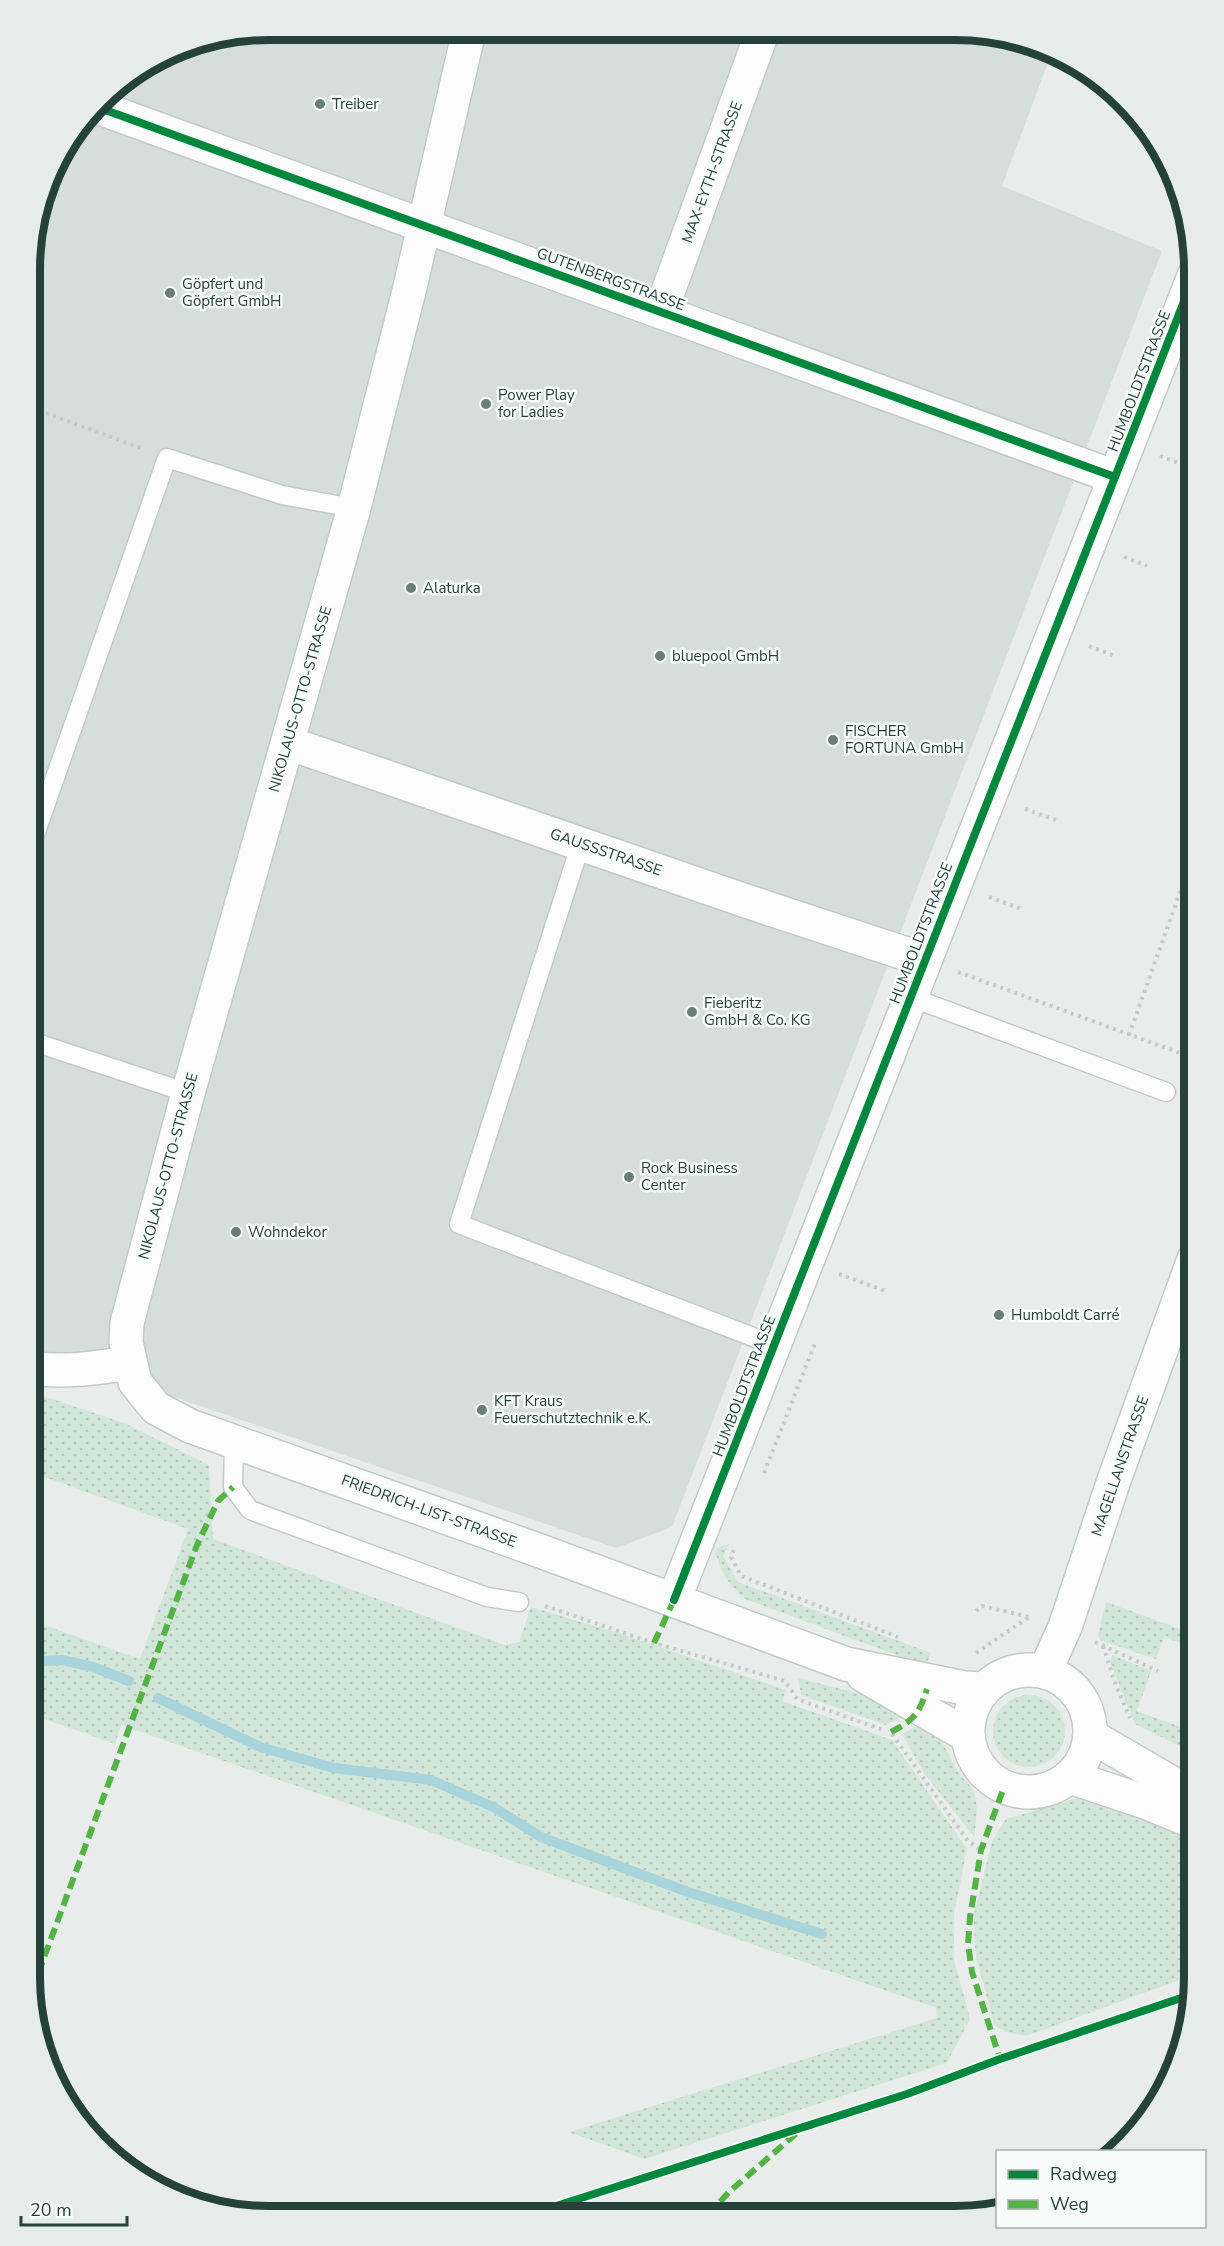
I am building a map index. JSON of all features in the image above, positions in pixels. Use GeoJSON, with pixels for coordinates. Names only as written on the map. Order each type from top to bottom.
{"type":"FeatureCollection","features":[{"type":"Feature","properties":{"kind":"street","name":"NIKOLAUS-OTTO-STRASSE"},"geometry":{"type":"LineString","coordinates":[[130,1363],[126,1342],[127,1323],[188,1093],[354,508],[424,226],[467,40]]}},
{"type":"Feature","properties":{"kind":"street","name":"MAX-EYTH-STRASSE"},"geometry":{"type":"LineString","coordinates":[[661,311],[759,40]]}},
{"type":"Feature","properties":{"kind":"street","name":"GUTENBERGSTRASSE"},"geometry":{"type":"LineString","coordinates":[[104,110],[1115,477]]}},
{"type":"Feature","properties":{"kind":"street","name":"HUMBOLDTSTRASSE"},"geometry":{"type":"LineString","coordinates":[[674,1600],[1184,301]]}},
{"type":"Feature","properties":{"kind":"street","name":"GAUSSSTRASSE"},"geometry":{"type":"LineString","coordinates":[[288,743],[746,901],[925,960]]}},
{"type":"Feature","properties":{"kind":"street","name":"MAGELLANSTRASSE"},"geometry":{"type":"LineString","coordinates":[[1045,1671],[1065,1627],[1113,1483],[1184,1287]]}},
{"type":"Feature","properties":{"kind":"street"},"geometry":{"type":"LineString","coordinates":[[40,1369],[74,1370],[130,1363]]}},
{"type":"Feature","properties":{"kind":"street","name":"FRIEDRICH-LIST-STRASSE"},"geometry":{"type":"LineString","coordinates":[[130,1363],[135,1382],[156,1408],[190,1426],[846,1664],[964,1688],[984,1689]]}},
{"type":"Feature","properties":{"kind":"street","name":"FRIEDRICH-LIST-STRASSE"},"geometry":{"type":"LineString","coordinates":[[846,1664],[920,1710],[968,1736]]}},
{"type":"Feature","properties":{"kind":"street"},"geometry":{"type":"LineString","coordinates":[[1023,1670],[1045,1671],[1065,1680],[1080,1695],[1089,1714],[1091,1736],[1085,1758],[1070,1777],[1056,1787],[1039,1792],[1021,1792],[1004,1787],[986,1775],[974,1757],[968,1736],[971,1711],[984,1689],[1002,1676],[1023,1670]]}},
{"type":"Feature","properties":{"kind":"street"},"geometry":{"type":"LineString","coordinates":[[1091,1736],[1184,1790]]}},
{"type":"Feature","properties":{"kind":"street"},"geometry":{"type":"LineString","coordinates":[[1070,1777],[1145,1802],[1184,1818]]}},
{"type":"Feature","properties":{"kind":"lane"},"geometry":{"type":"LineString","coordinates":[[40,820],[167,458],[282,495],[354,508]]}},
{"type":"Feature","properties":{"kind":"lane"},"geometry":{"type":"LineString","coordinates":[[581,843],[459,1224],[774,1345]]}},
{"type":"Feature","properties":{"kind":"lane"},"geometry":{"type":"LineString","coordinates":[[910,998],[1166,1092]]}},
{"type":"Feature","properties":{"kind":"lane"},"geometry":{"type":"LineString","coordinates":[[40,1044],[188,1093]]}},
{"type":"Feature","properties":{"kind":"lane"},"geometry":{"type":"LineString","coordinates":[[234,1442],[233,1487],[250,1510],[488,1597],[519,1602]]}},
{"type":"Feature","properties":{"kind":"path"},"geometry":{"type":"LineString","coordinates":[[40,411],[167,458]]}},
{"type":"Feature","properties":{"kind":"path"},"geometry":{"type":"LineString","coordinates":[[1124,557],[1147,566]]}},
{"type":"Feature","properties":{"kind":"path"},"geometry":{"type":"LineString","coordinates":[[1089,646],[1115,656]]}},
{"type":"Feature","properties":{"kind":"path"},"geometry":{"type":"LineString","coordinates":[[1024,809],[1056,820]]}},
{"type":"Feature","properties":{"kind":"path"},"geometry":{"type":"LineString","coordinates":[[1129,1035],[1184,881]]}},
{"type":"Feature","properties":{"kind":"path"},"geometry":{"type":"LineString","coordinates":[[989,897],[1024,910]]}},
{"type":"Feature","properties":{"kind":"path"},"geometry":{"type":"LineString","coordinates":[[925,960],[1184,1054]]}},
{"type":"Feature","properties":{"kind":"path"},"geometry":{"type":"LineString","coordinates":[[806,1263],[886,1291]]}},
{"type":"Feature","properties":{"kind":"path"},"geometry":{"type":"LineString","coordinates":[[734,1548],[731,1557],[741,1576],[906,1640]]}},
{"type":"Feature","properties":{"kind":"path"},"geometry":{"type":"LineString","coordinates":[[538,1604],[654,1643],[785,1681],[797,1698],[891,1732],[968,1841],[981,1850]]}},
{"type":"Feature","properties":{"kind":"path"},"geometry":{"type":"LineString","coordinates":[[969,1658],[1029,1617]]}},
{"type":"Feature","properties":{"kind":"path"},"geometry":{"type":"LineString","coordinates":[[1103,1646],[1115,1683],[1131,1720]]}},
{"type":"Feature","properties":{"kind":"path"},"geometry":{"type":"LineString","coordinates":[[1000,2059],[1183,1997]]}},
{"type":"Feature","properties":{"kind":"shaded area"},"geometry":{"type":"Polygon","coordinates":[[[269,40],[955,40],[985,42],[1014,48],[1049,61],[1002,186],[1162,251],[672,1527],[616,1548],[40,1351],[40,269],[42,239],[48,210],[64,168],[79,142],[97,118],[118,97],[142,79],[168,64],[210,48],[239,42],[269,40]]]}},
{"type":"Feature","properties":{"kind":"green space"},"geometry":{"type":"Polygon","coordinates":[[[40,1395],[124,1423],[209,1465],[213,1539],[505,1645],[519,1642],[531,1607],[615,1632],[786,1690],[782,1701],[892,1740],[967,1849],[954,1914],[954,1960],[970,2019],[947,2063],[644,2159],[569,2132],[937,2018],[936,2008],[121,1725],[115,1744],[40,1718],[40,1624],[140,1659],[188,1529],[40,1475],[40,1395]]]}},
{"type":"Feature","properties":{"kind":"green space"},"geometry":{"type":"Polygon","coordinates":[[[729,1544],[723,1556],[738,1582],[931,1653],[926,1666],[745,1599],[726,1578],[715,1551],[729,1544]]]}},
{"type":"Feature","properties":{"kind":"green space"},"geometry":{"type":"Polygon","coordinates":[[[1106,1602],[1184,1630],[1184,1644],[1164,1637],[1156,1659],[1100,1640],[1098,1635],[1106,1602]]]}},
{"type":"Feature","properties":{"kind":"green space"},"geometry":{"type":"Polygon","coordinates":[[[1112,1655],[1151,1671],[1137,1711],[1184,1728],[1184,1748],[1135,1724],[1110,1662],[1112,1655]]]}},
{"type":"Feature","properties":{"kind":"green space"},"geometry":{"type":"Polygon","coordinates":[[[798,1678],[869,1696],[907,1714],[886,1725],[801,1695],[798,1678]]]}},
{"type":"Feature","properties":{"kind":"green space"},"geometry":{"type":"Polygon","coordinates":[[[1029,1695],[1049,1701],[1059,1711],[1065,1731],[1059,1751],[1049,1761],[1029,1767],[1009,1761],[999,1751],[993,1731],[999,1711],[1009,1701],[1029,1695]]]}},
{"type":"Feature","properties":{"kind":"green space"},"geometry":{"type":"Polygon","coordinates":[[[923,1723],[940,1739],[958,1772],[973,1790],[976,1807],[974,1837],[924,1773],[902,1734],[923,1723]]]}},
{"type":"Feature","properties":{"kind":"green space"},"geometry":{"type":"Polygon","coordinates":[[[1077,1798],[1102,1799],[1142,1813],[1184,1835],[1184,1978],[1026,2036],[1006,2032],[994,2025],[975,1952],[974,1914],[992,1841],[1006,1819],[1077,1798]]]}},
{"type":"Feature","properties":{"kind":"waterway"},"geometry":{"type":"LineString","coordinates":[[40,1661],[62,1660],[93,1667],[129,1681]]}},
{"type":"Feature","properties":{"kind":"waterway"},"geometry":{"type":"LineString","coordinates":[[158,1698],[260,1747],[334,1768],[431,1780],[493,1807],[541,1837],[688,1892],[822,1934]]}},
{"type":"Feature","properties":{"kind":"marked path"},"geometry":{"type":"LineString","coordinates":[[40,1968],[197,1545],[218,1501],[233,1487]]}},
{"type":"Feature","properties":{"kind":"marked path"},"geometry":{"type":"LineString","coordinates":[[654,1643],[674,1600]]}},
{"type":"Feature","properties":{"kind":"marked path"},"geometry":{"type":"LineString","coordinates":[[891,1732],[915,1715],[927,1689]]}},
{"type":"Feature","properties":{"kind":"marked path"},"geometry":{"type":"LineString","coordinates":[[995,2061],[1000,2059],[972,1972],[968,1944],[981,1850],[1004,1787]]}},
{"type":"Feature","properties":{"kind":"marked path"},"geometry":{"type":"LineString","coordinates":[[716,2206],[729,2192],[798,2132]]}},
{"type":"Feature","properties":{"kind":"cycle path"},"geometry":{"type":"LineString","coordinates":[[105,110],[1115,477]]}},
{"type":"Feature","properties":{"kind":"cycle path"},"geometry":{"type":"LineString","coordinates":[[674,1600],[1184,301]]}},
{"type":"Feature","properties":{"kind":"cycle path"},"geometry":{"type":"LineString","coordinates":[[556,2206],[907,2094],[1000,2059],[1183,1997]]}},
{"type":"Feature","properties":{"kind":"place","name":"Treiber"},"geometry":{"type":"Point","coordinates":[320,104]}},
{"type":"Feature","properties":{"kind":"place","name":"Göpfert und Göpfert GmbH"},"geometry":{"type":"Point","coordinates":[170,293]}},
{"type":"Feature","properties":{"kind":"place","name":"Power Play for Ladies"},"geometry":{"type":"Point","coordinates":[486,404]}},
{"type":"Feature","properties":{"kind":"place","name":"Alaturka"},"geometry":{"type":"Point","coordinates":[411,588]}},
{"type":"Feature","properties":{"kind":"place","name":"bluepool GmbH"},"geometry":{"type":"Point","coordinates":[660,656]}},
{"type":"Feature","properties":{"kind":"place","name":"FISCHER FORTUNA GmbH"},"geometry":{"type":"Point","coordinates":[833,740]}},
{"type":"Feature","properties":{"kind":"place","name":"Fieberitz GmbH & Co. KG"},"geometry":{"type":"Point","coordinates":[692,1012]}},
{"type":"Feature","properties":{"kind":"place","name":"Rock Business Center"},"geometry":{"type":"Point","coordinates":[629,1177]}},
{"type":"Feature","properties":{"kind":"place","name":"Wohndekor"},"geometry":{"type":"Point","coordinates":[236,1232]}},
{"type":"Feature","properties":{"kind":"place","name":"Humboldt Carré"},"geometry":{"type":"Point","coordinates":[999,1315]}},
{"type":"Feature","properties":{"kind":"place","name":"KFT Kraus Feuerschutztechnik e.K."},"geometry":{"type":"Point","coordinates":[482,1410]}}]}
